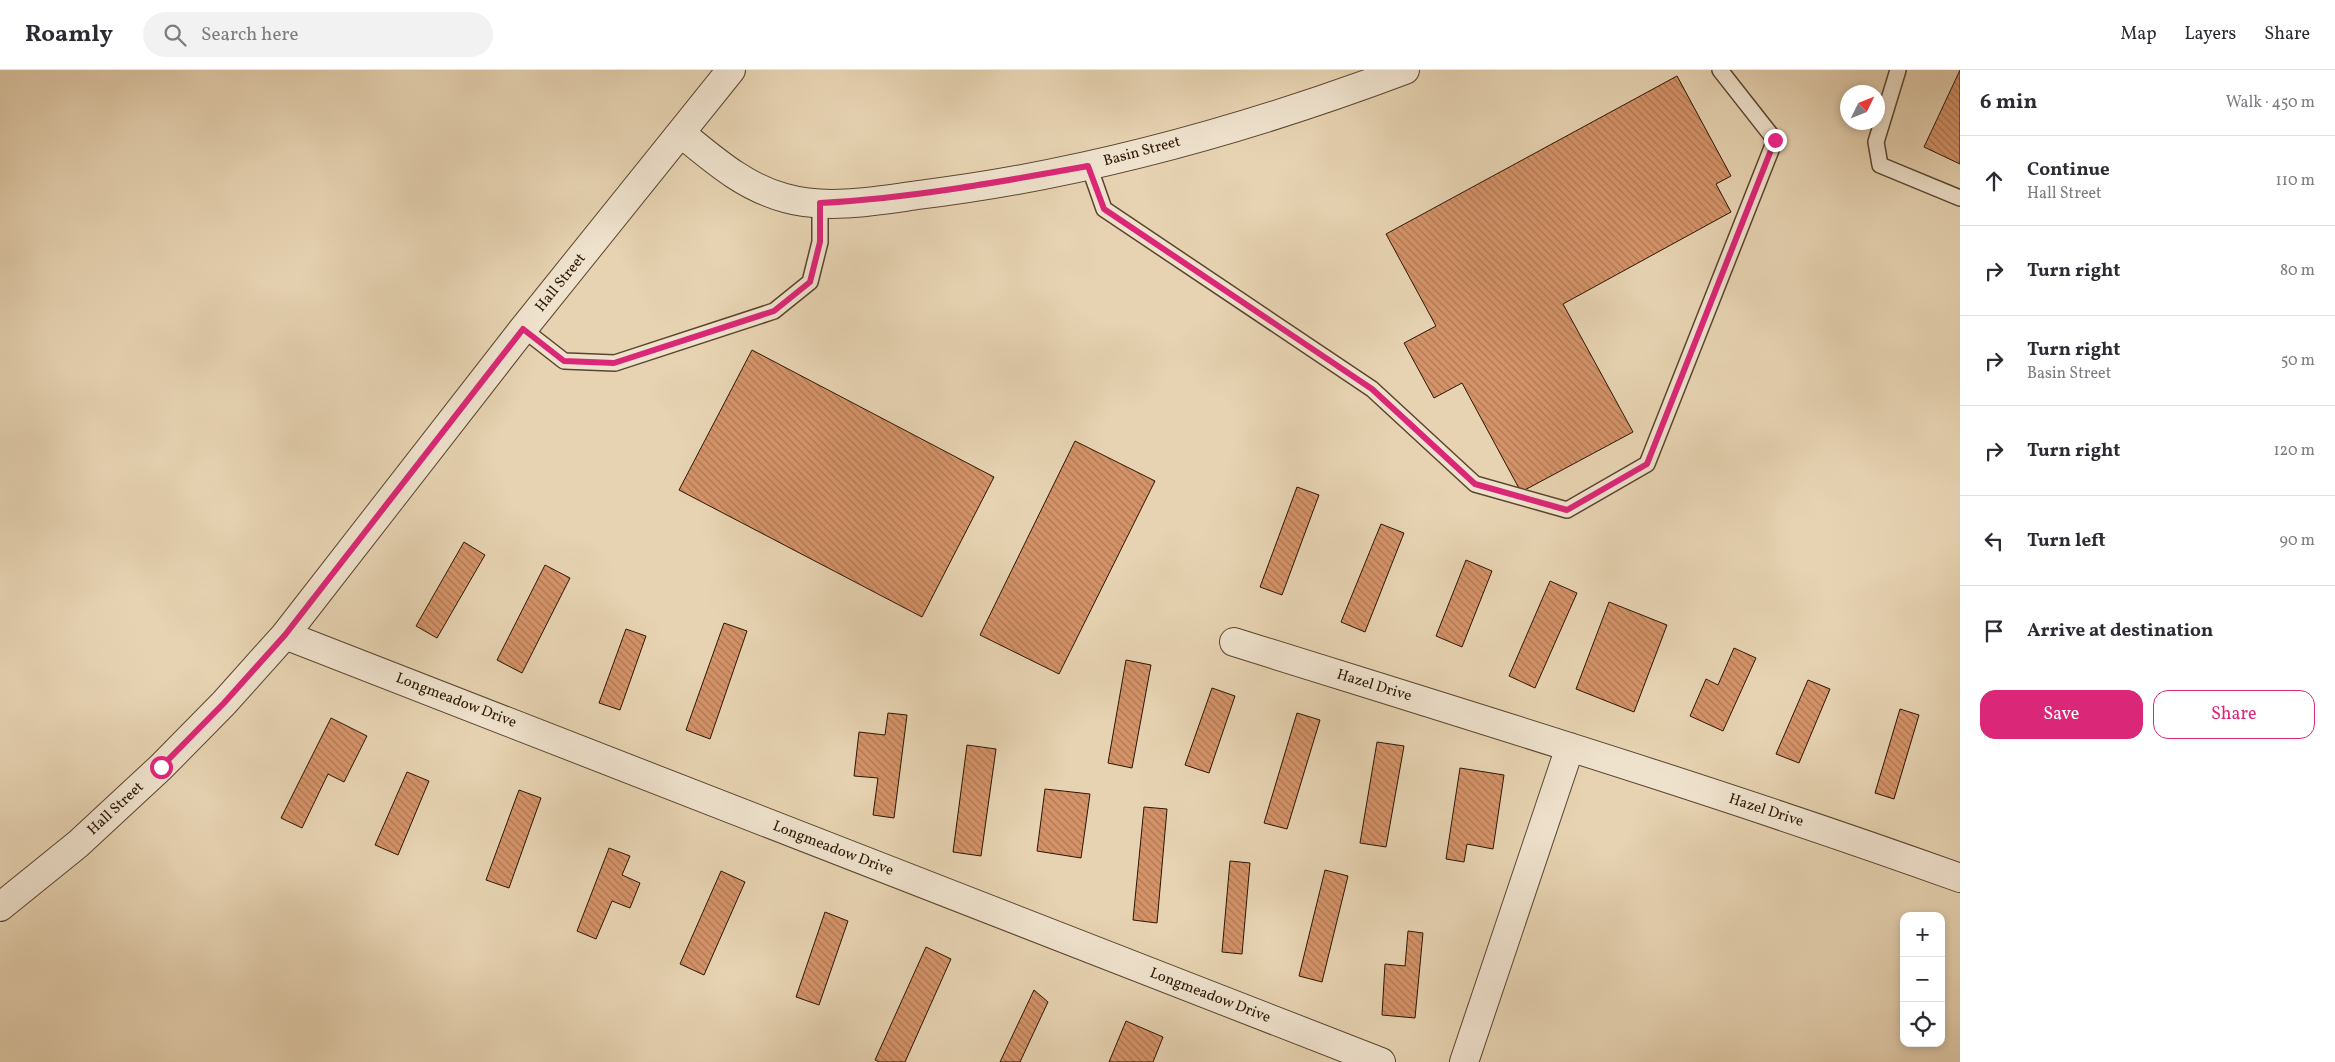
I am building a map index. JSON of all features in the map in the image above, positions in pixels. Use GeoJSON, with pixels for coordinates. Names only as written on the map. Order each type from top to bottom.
{"type":"FeatureCollection","features":[{"type":"Feature","properties":{"kind":"street","name":"Hall Street"},"geometry":{"type":"LineString","coordinates":[[0,907],[78,844],[161,767],[224,703],[285,635],[523,329],[682,134],[731,70]]}},
{"type":"Feature","properties":{"kind":"street","name":"Basin Street"},"geometry":{"type":"LineString","coordinates":[[682,134],[725,170],[756,188],[786,198],[820,203],[882,200],[951,191],[1088,166],[1207,135],[1315,103],[1405,70]]}},
{"type":"Feature","properties":{"kind":"street","name":"Longmeadow Drive"},"geometry":{"type":"LineString","coordinates":[[285,635],[1381,1062]]}},
{"type":"Feature","properties":{"kind":"street","name":"Hazel Drive"},"geometry":{"type":"LineString","coordinates":[[1234,642],[1844,837],[1960,878]]}},
{"type":"Feature","properties":{"kind":"street"},"geometry":{"type":"LineString","coordinates":[[1464,1062],[1570,748]]}},
{"type":"Feature","properties":{"kind":"lane"},"geometry":{"type":"LineString","coordinates":[[1088,166],[1104,209],[1372,389],[1475,484],[1567,510],[1647,464],[1775,140],[1720,70]]}},
{"type":"Feature","properties":{"kind":"lane"},"geometry":{"type":"LineString","coordinates":[[1898,70],[1876,142],[1880,166],[1960,198]]}},
{"type":"Feature","properties":{"kind":"lane"},"geometry":{"type":"LineString","coordinates":[[523,329],[564,361],[614,363],[774,311],[810,282],[820,242],[820,203]]}},
{"type":"Feature","properties":{"kind":"building"},"geometry":{"type":"Polygon","coordinates":[[[1960,70],[1960,164],[1924,147],[1960,70]]]}},
{"type":"Feature","properties":{"kind":"building"},"geometry":{"type":"Polygon","coordinates":[[[1677,76],[1731,176],[1716,184],[1731,212],[1563,304],[1633,432],[1521,492],[1462,383],[1434,398],[1404,343],[1436,326],[1386,234],[1677,76]]]}},
{"type":"Feature","properties":{"kind":"building"},"geometry":{"type":"Polygon","coordinates":[[[752,350],[994,477],[922,617],[679,490],[752,350]]]}},
{"type":"Feature","properties":{"kind":"building"},"geometry":{"type":"Polygon","coordinates":[[[1075,441],[1155,481],[1059,674],[980,635],[1075,441]]]}},
{"type":"Feature","properties":{"kind":"building"},"geometry":{"type":"Polygon","coordinates":[[[1297,487],[1319,495],[1282,595],[1260,587],[1297,487]]]}},
{"type":"Feature","properties":{"kind":"building"},"geometry":{"type":"Polygon","coordinates":[[[1381,524],[1404,533],[1365,632],[1341,622],[1381,524]]]}},
{"type":"Feature","properties":{"kind":"building"},"geometry":{"type":"Polygon","coordinates":[[[464,542],[485,555],[437,638],[416,626],[464,542]]]}},
{"type":"Feature","properties":{"kind":"building"},"geometry":{"type":"Polygon","coordinates":[[[1466,560],[1492,571],[1462,647],[1436,636],[1466,560]]]}},
{"type":"Feature","properties":{"kind":"building"},"geometry":{"type":"Polygon","coordinates":[[[545,565],[570,578],[522,673],[497,660],[545,565]]]}},
{"type":"Feature","properties":{"kind":"building"},"geometry":{"type":"Polygon","coordinates":[[[1550,581],[1577,593],[1535,688],[1509,676],[1550,581]]]}},
{"type":"Feature","properties":{"kind":"building"},"geometry":{"type":"Polygon","coordinates":[[[1609,602],[1667,625],[1634,712],[1576,689],[1609,602]]]}},
{"type":"Feature","properties":{"kind":"building"},"geometry":{"type":"Polygon","coordinates":[[[724,623],[747,631],[710,739],[686,730],[724,623]]]}},
{"type":"Feature","properties":{"kind":"building"},"geometry":{"type":"Polygon","coordinates":[[[626,629],[646,636],[620,710],[599,703],[626,629]]]}},
{"type":"Feature","properties":{"kind":"building"},"geometry":{"type":"Polygon","coordinates":[[[1734,648],[1756,658],[1723,731],[1690,716],[1706,679],[1718,685],[1734,648]]]}},
{"type":"Feature","properties":{"kind":"building"},"geometry":{"type":"Polygon","coordinates":[[[1126,660],[1151,665],[1132,768],[1108,763],[1126,660]]]}},
{"type":"Feature","properties":{"kind":"building"},"geometry":{"type":"Polygon","coordinates":[[[1808,680],[1830,689],[1799,763],[1776,754],[1808,680]]]}},
{"type":"Feature","properties":{"kind":"building"},"geometry":{"type":"Polygon","coordinates":[[[1212,688],[1235,696],[1209,773],[1185,765],[1212,688]]]}},
{"type":"Feature","properties":{"kind":"building"},"geometry":{"type":"Polygon","coordinates":[[[1900,709],[1919,715],[1894,799],[1875,793],[1900,709]]]}},
{"type":"Feature","properties":{"kind":"building"},"geometry":{"type":"Polygon","coordinates":[[[888,713],[907,715],[894,818],[873,815],[878,778],[854,776],[859,732],[885,735],[888,713]]]}},
{"type":"Feature","properties":{"kind":"building"},"geometry":{"type":"Polygon","coordinates":[[[1297,713],[1320,720],[1287,829],[1264,823],[1297,713]]]}},
{"type":"Feature","properties":{"kind":"building"},"geometry":{"type":"Polygon","coordinates":[[[331,718],[367,736],[344,782],[328,774],[302,828],[281,818],[331,718]]]}},
{"type":"Feature","properties":{"kind":"building"},"geometry":{"type":"Polygon","coordinates":[[[1377,742],[1404,746],[1386,847],[1360,843],[1377,742]]]}},
{"type":"Feature","properties":{"kind":"building"},"geometry":{"type":"Polygon","coordinates":[[[967,745],[996,749],[981,856],[953,852],[967,745]]]}},
{"type":"Feature","properties":{"kind":"building"},"geometry":{"type":"Polygon","coordinates":[[[1460,768],[1504,775],[1493,849],[1467,844],[1464,862],[1446,859],[1460,768]]]}},
{"type":"Feature","properties":{"kind":"building"},"geometry":{"type":"Polygon","coordinates":[[[407,772],[429,781],[398,855],[375,845],[407,772]]]}},
{"type":"Feature","properties":{"kind":"building"},"geometry":{"type":"Polygon","coordinates":[[[1045,789],[1090,794],[1081,858],[1037,851],[1045,789]]]}},
{"type":"Feature","properties":{"kind":"building"},"geometry":{"type":"Polygon","coordinates":[[[519,790],[541,798],[509,888],[486,880],[519,790]]]}},
{"type":"Feature","properties":{"kind":"building"},"geometry":{"type":"Polygon","coordinates":[[[1144,807],[1167,809],[1157,923],[1133,920],[1144,807]]]}},
{"type":"Feature","properties":{"kind":"building"},"geometry":{"type":"Polygon","coordinates":[[[609,848],[630,856],[622,875],[640,883],[630,908],[612,901],[596,939],[577,931],[609,848]]]}},
{"type":"Feature","properties":{"kind":"building"},"geometry":{"type":"Polygon","coordinates":[[[1230,861],[1250,863],[1242,954],[1222,952],[1230,861]]]}},
{"type":"Feature","properties":{"kind":"building"},"geometry":{"type":"Polygon","coordinates":[[[1325,870],[1348,876],[1322,982],[1299,976],[1325,870]]]}},
{"type":"Feature","properties":{"kind":"building"},"geometry":{"type":"Polygon","coordinates":[[[721,871],[745,882],[704,975],[680,964],[721,871]]]}},
{"type":"Feature","properties":{"kind":"building"},"geometry":{"type":"Polygon","coordinates":[[[825,912],[848,921],[819,1005],[796,997],[825,912]]]}},
{"type":"Feature","properties":{"kind":"building"},"geometry":{"type":"Polygon","coordinates":[[[1408,931],[1423,933],[1415,1018],[1382,1015],[1385,964],[1405,966],[1408,931]]]}},
{"type":"Feature","properties":{"kind":"building"},"geometry":{"type":"Polygon","coordinates":[[[926,947],[951,959],[905,1062],[879,1062],[875,1060],[926,947]]]}},
{"type":"Feature","properties":{"kind":"building"},"geometry":{"type":"Polygon","coordinates":[[[1034,990],[1048,1002],[1020,1062],[1000,1062],[1034,990]]]}},
{"type":"Feature","properties":{"kind":"building"},"geometry":{"type":"Polygon","coordinates":[[[1126,1021],[1163,1037],[1153,1062],[1109,1062],[1126,1021]]]}},
{"type":"Feature","properties":{"kind":"route"},"geometry":{"type":"LineString","coordinates":[[161,767],[224,703],[285,635],[523,329],[564,361],[614,363],[774,311],[810,282],[820,242],[820,203],[882,200],[951,191],[1088,166],[1104,209],[1372,389],[1475,484],[1567,510],[1647,464],[1775,140]]}}]}
